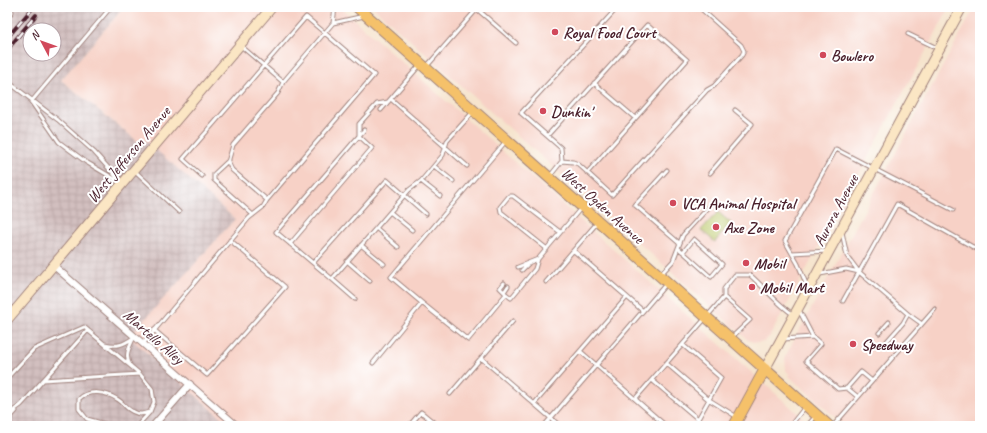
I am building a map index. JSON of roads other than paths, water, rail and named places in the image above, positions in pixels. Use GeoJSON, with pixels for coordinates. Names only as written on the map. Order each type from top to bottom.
{"type":"FeatureCollection","features":[{"type":"Feature","properties":{"kind":"main road","name":"West Ogden Avenue"},"geometry":{"type":"LineString","coordinates":[[357,7],[829,426]]}},
{"type":"Feature","properties":{"kind":"main road","name":"Aurora Avenue"},"geometry":{"type":"LineString","coordinates":[[736,422],[765,369]]}},
{"type":"Feature","properties":{"kind":"street","name":"West Jefferson Avenue"},"geometry":{"type":"LineString","coordinates":[[7,320],[272,7]]}},
{"type":"Feature","properties":{"kind":"street","name":"Aurora Avenue"},"geometry":{"type":"LineString","coordinates":[[765,369],[962,7]]}},
{"type":"Feature","properties":{"kind":"street","name":"Martello Alley"},"geometry":{"type":"LineString","coordinates":[[53,265],[237,426]]}},
{"type":"Feature","properties":{"kind":"street"},"geometry":{"type":"LineString","coordinates":[[153,426],[190,384]]}},
{"type":"Feature","properties":{"kind":"lane"},"geometry":{"type":"LineString","coordinates":[[7,18],[12,12],[12,7]]}},
{"type":"Feature","properties":{"kind":"lane"},"geometry":{"type":"LineString","coordinates":[[31,102],[111,7]]}},
{"type":"Feature","properties":{"kind":"lane"},"geometry":{"type":"LineString","coordinates":[[267,200],[229,166],[229,159],[233,145],[278,93],[283,82],[333,23],[334,7]]}},
{"type":"Feature","properties":{"kind":"lane"},"geometry":{"type":"LineString","coordinates":[[549,177],[562,161],[561,148],[521,113],[618,7]]}},
{"type":"Feature","properties":{"kind":"lane"},"geometry":{"type":"LineString","coordinates":[[562,161],[573,162],[587,172],[612,195],[707,90],[714,86],[742,55],[744,51],[741,45],[699,7]]}},
{"type":"Feature","properties":{"kind":"lane"},"geometry":{"type":"LineString","coordinates":[[381,110],[477,9],[516,43]]}},
{"type":"Feature","properties":{"kind":"lane"},"geometry":{"type":"LineString","coordinates":[[333,23],[366,15]]}},
{"type":"Feature","properties":{"kind":"lane"},"geometry":{"type":"LineString","coordinates":[[143,344],[230,240],[253,215],[263,207],[267,200],[374,75],[306,17],[183,160],[202,176]]}},
{"type":"Feature","properties":{"kind":"lane"},"geometry":{"type":"LineString","coordinates":[[547,136],[647,25],[687,60],[587,172]]}},
{"type":"Feature","properties":{"kind":"lane"},"geometry":{"type":"LineString","coordinates":[[908,34],[939,49]]}},
{"type":"Feature","properties":{"kind":"lane"},"geometry":{"type":"LineString","coordinates":[[240,45],[283,82]]}},
{"type":"Feature","properties":{"kind":"lane"},"geometry":{"type":"LineString","coordinates":[[7,81],[31,102],[58,120],[94,152],[122,184]]}},
{"type":"Feature","properties":{"kind":"lane"},"geometry":{"type":"LineString","coordinates":[[594,83],[635,118]]}},
{"type":"Feature","properties":{"kind":"lane"},"geometry":{"type":"LineString","coordinates":[[391,99],[467,166]]}},
{"type":"Feature","properties":{"kind":"lane"},"geometry":{"type":"LineString","coordinates":[[31,102],[59,142],[86,162],[122,184]]}},
{"type":"Feature","properties":{"kind":"lane"},"geometry":{"type":"LineString","coordinates":[[290,244],[372,148],[359,136],[359,124],[377,104],[388,102]]}},
{"type":"Feature","properties":{"kind":"lane"},"geometry":{"type":"LineString","coordinates":[[710,173],[752,124],[735,110]]}},
{"type":"Feature","properties":{"kind":"lane"},"geometry":{"type":"LineString","coordinates":[[332,279],[404,195],[421,181],[443,156],[447,141],[474,111]]}},
{"type":"Feature","properties":{"kind":"lane"},"geometry":{"type":"LineString","coordinates":[[355,299],[276,232],[364,130]]}},
{"type":"Feature","properties":{"kind":"lane"},"geometry":{"type":"LineString","coordinates":[[507,140],[392,277],[468,340],[505,293],[508,286]]}},
{"type":"Feature","properties":{"kind":"lane"},"geometry":{"type":"LineString","coordinates":[[809,290],[785,241],[836,149],[953,210]]}},
{"type":"Feature","properties":{"kind":"lane"},"geometry":{"type":"LineString","coordinates":[[229,159],[214,174],[214,180],[253,215]]}},
{"type":"Feature","properties":{"kind":"lane"},"geometry":{"type":"LineString","coordinates":[[434,166],[453,182]]}},
{"type":"Feature","properties":{"kind":"lane"},"geometry":{"type":"LineString","coordinates":[[134,170],[179,212]]}},
{"type":"Feature","properties":{"kind":"lane"},"geometry":{"type":"LineString","coordinates":[[667,170],[635,205],[679,243]]}},
{"type":"Feature","properties":{"kind":"lane"},"geometry":{"type":"LineString","coordinates":[[313,263],[387,180],[426,214]]}},
{"type":"Feature","properties":{"kind":"lane"},"geometry":{"type":"LineString","coordinates":[[421,181],[440,196]]}},
{"type":"Feature","properties":{"kind":"lane"},"geometry":{"type":"LineString","coordinates":[[547,249],[502,212],[500,207],[510,196],[513,196],[560,232]]}},
{"type":"Feature","properties":{"kind":"lane"},"geometry":{"type":"LineString","coordinates":[[842,301],[897,204],[980,251]]}},
{"type":"Feature","properties":{"kind":"lane"},"geometry":{"type":"LineString","coordinates":[[504,283],[500,288],[511,298],[535,269],[538,260],[582,207]]}},
{"type":"Feature","properties":{"kind":"lane"},"geometry":{"type":"LineString","coordinates":[[544,426],[643,311],[664,279],[683,236],[708,208]]}},
{"type":"Feature","properties":{"kind":"lane"},"geometry":{"type":"LineString","coordinates":[[390,212],[412,230]]}},
{"type":"Feature","properties":{"kind":"lane"},"geometry":{"type":"LineString","coordinates":[[546,282],[599,222]]}},
{"type":"Feature","properties":{"kind":"lane"},"geometry":{"type":"LineString","coordinates":[[376,228],[398,247]]}},
{"type":"Feature","properties":{"kind":"lane"},"geometry":{"type":"LineString","coordinates":[[842,230],[847,256],[859,272],[922,324]]}},
{"type":"Feature","properties":{"kind":"lane"},"geometry":{"type":"LineString","coordinates":[[678,248],[711,277],[722,264],[694,239],[683,252]]}},
{"type":"Feature","properties":{"kind":"lane"},"geometry":{"type":"LineString","coordinates":[[154,330],[207,375],[285,287],[230,240]]}},
{"type":"Feature","properties":{"kind":"lane"},"geometry":{"type":"LineString","coordinates":[[361,245],[384,264]]}},
{"type":"Feature","properties":{"kind":"lane"},"geometry":{"type":"LineString","coordinates":[[574,251],[643,311]]}},
{"type":"Feature","properties":{"kind":"lane"},"geometry":{"type":"LineString","coordinates":[[792,253],[830,251]]}},
{"type":"Feature","properties":{"kind":"lane"},"geometry":{"type":"LineString","coordinates":[[518,267],[538,260]]}},
{"type":"Feature","properties":{"kind":"lane"},"geometry":{"type":"LineString","coordinates":[[347,261],[370,281]]}},
{"type":"Feature","properties":{"kind":"lane"},"geometry":{"type":"LineString","coordinates":[[522,270],[528,264]]}},
{"type":"Feature","properties":{"kind":"lane"},"geometry":{"type":"LineString","coordinates":[[817,274],[840,269],[859,272]]}},
{"type":"Feature","properties":{"kind":"lane"},"geometry":{"type":"LineString","coordinates":[[635,399],[724,297],[724,289],[735,275],[750,275],[773,295],[779,305],[797,312],[813,337],[821,344],[806,361],[838,389],[847,388],[861,372],[872,381]]}},
{"type":"Feature","properties":{"kind":"lane"},"geometry":{"type":"LineString","coordinates":[[534,404],[627,297]]}},
{"type":"Feature","properties":{"kind":"lane"},"geometry":{"type":"LineString","coordinates":[[724,297],[750,320],[731,338]]}},
{"type":"Feature","properties":{"kind":"lane"},"geometry":{"type":"LineString","coordinates":[[372,363],[422,302]]}},
{"type":"Feature","properties":{"kind":"lane"},"geometry":{"type":"LineString","coordinates":[[833,426],[935,310]]}},
{"type":"Feature","properties":{"kind":"lane"},"geometry":{"type":"LineString","coordinates":[[888,341],[903,323],[908,314]]}},
{"type":"Feature","properties":{"kind":"lane"},"geometry":{"type":"LineString","coordinates":[[450,394],[513,321]]}},
{"type":"Feature","properties":{"kind":"lane"},"geometry":{"type":"LineString","coordinates":[[879,333],[889,322]]}},
{"type":"Feature","properties":{"kind":"lane"},"geometry":{"type":"LineString","coordinates":[[7,378],[34,348],[84,327],[140,374],[152,389],[154,402],[150,412],[137,426]]}},
{"type":"Feature","properties":{"kind":"lane"},"geometry":{"type":"LineString","coordinates":[[7,421],[88,330]]}},
{"type":"Feature","properties":{"kind":"lane"},"geometry":{"type":"LineString","coordinates":[[104,344],[116,347],[124,344],[134,337]]}},
{"type":"Feature","properties":{"kind":"lane"},"geometry":{"type":"LineString","coordinates":[[132,368],[127,359],[128,350],[134,337]]}},
{"type":"Feature","properties":{"kind":"lane"},"geometry":{"type":"LineString","coordinates":[[781,339],[813,337]]}},
{"type":"Feature","properties":{"kind":"lane"},"geometry":{"type":"LineString","coordinates":[[652,380],[698,419],[721,378],[683,345]]}},
{"type":"Feature","properties":{"kind":"lane"},"geometry":{"type":"LineString","coordinates":[[580,351],[666,426]]}},
{"type":"Feature","properties":{"kind":"lane"},"geometry":{"type":"LineString","coordinates":[[481,358],[560,426]]}},
{"type":"Feature","properties":{"kind":"lane"},"geometry":{"type":"LineString","coordinates":[[666,363],[736,422]]}},
{"type":"Feature","properties":{"kind":"lane"},"geometry":{"type":"LineString","coordinates":[[43,380],[140,374]]}},
{"type":"Feature","properties":{"kind":"lane"},"geometry":{"type":"LineString","coordinates":[[847,388],[858,398]]}},
{"type":"Feature","properties":{"kind":"lane"},"geometry":{"type":"LineString","coordinates":[[112,426],[87,419],[78,409],[79,399],[88,393],[98,392],[117,399],[132,412],[142,415],[150,412]]}},
{"type":"Feature","properties":{"kind":"lane"},"geometry":{"type":"LineString","coordinates":[[7,415],[21,406]]}},
{"type":"Feature","properties":{"kind":"lane"},"geometry":{"type":"LineString","coordinates":[[790,426],[806,406]]}},
{"type":"Feature","properties":{"kind":"lane"},"geometry":{"type":"LineString","coordinates":[[409,426],[421,412],[438,426]]}},
{"type":"Feature","properties":{"kind":"lane"},"geometry":{"type":"LineString","coordinates":[[807,426],[816,415]]}},
{"type":"Feature","properties":{"kind":"railway"},"geometry":{"type":"LineString","coordinates":[[7,38],[31,10]]}},
{"type":"Feature","properties":{"kind":"railway"},"geometry":{"type":"LineString","coordinates":[[7,50],[36,15]]}},
{"type":"Feature","properties":{"kind":"place","name":"Royal Food Court"},"geometry":{"type":"Point","coordinates":[555,32]}},
{"type":"Feature","properties":{"kind":"place","name":"Bowlero"},"geometry":{"type":"Point","coordinates":[823,55]}},
{"type":"Feature","properties":{"kind":"place","name":"Dunkin'"},"geometry":{"type":"Point","coordinates":[543,111]}},
{"type":"Feature","properties":{"kind":"place","name":"VCA Animal Hospital"},"geometry":{"type":"Point","coordinates":[673,203]}},
{"type":"Feature","properties":{"kind":"place","name":"Axe Zone"},"geometry":{"type":"Point","coordinates":[716,227]}},
{"type":"Feature","properties":{"kind":"place","name":"Mobil"},"geometry":{"type":"Point","coordinates":[746,263]}},
{"type":"Feature","properties":{"kind":"place","name":"Mobil Mart"},"geometry":{"type":"Point","coordinates":[752,287]}},
{"type":"Feature","properties":{"kind":"place","name":"Speedway"},"geometry":{"type":"Point","coordinates":[853,344]}}]}
